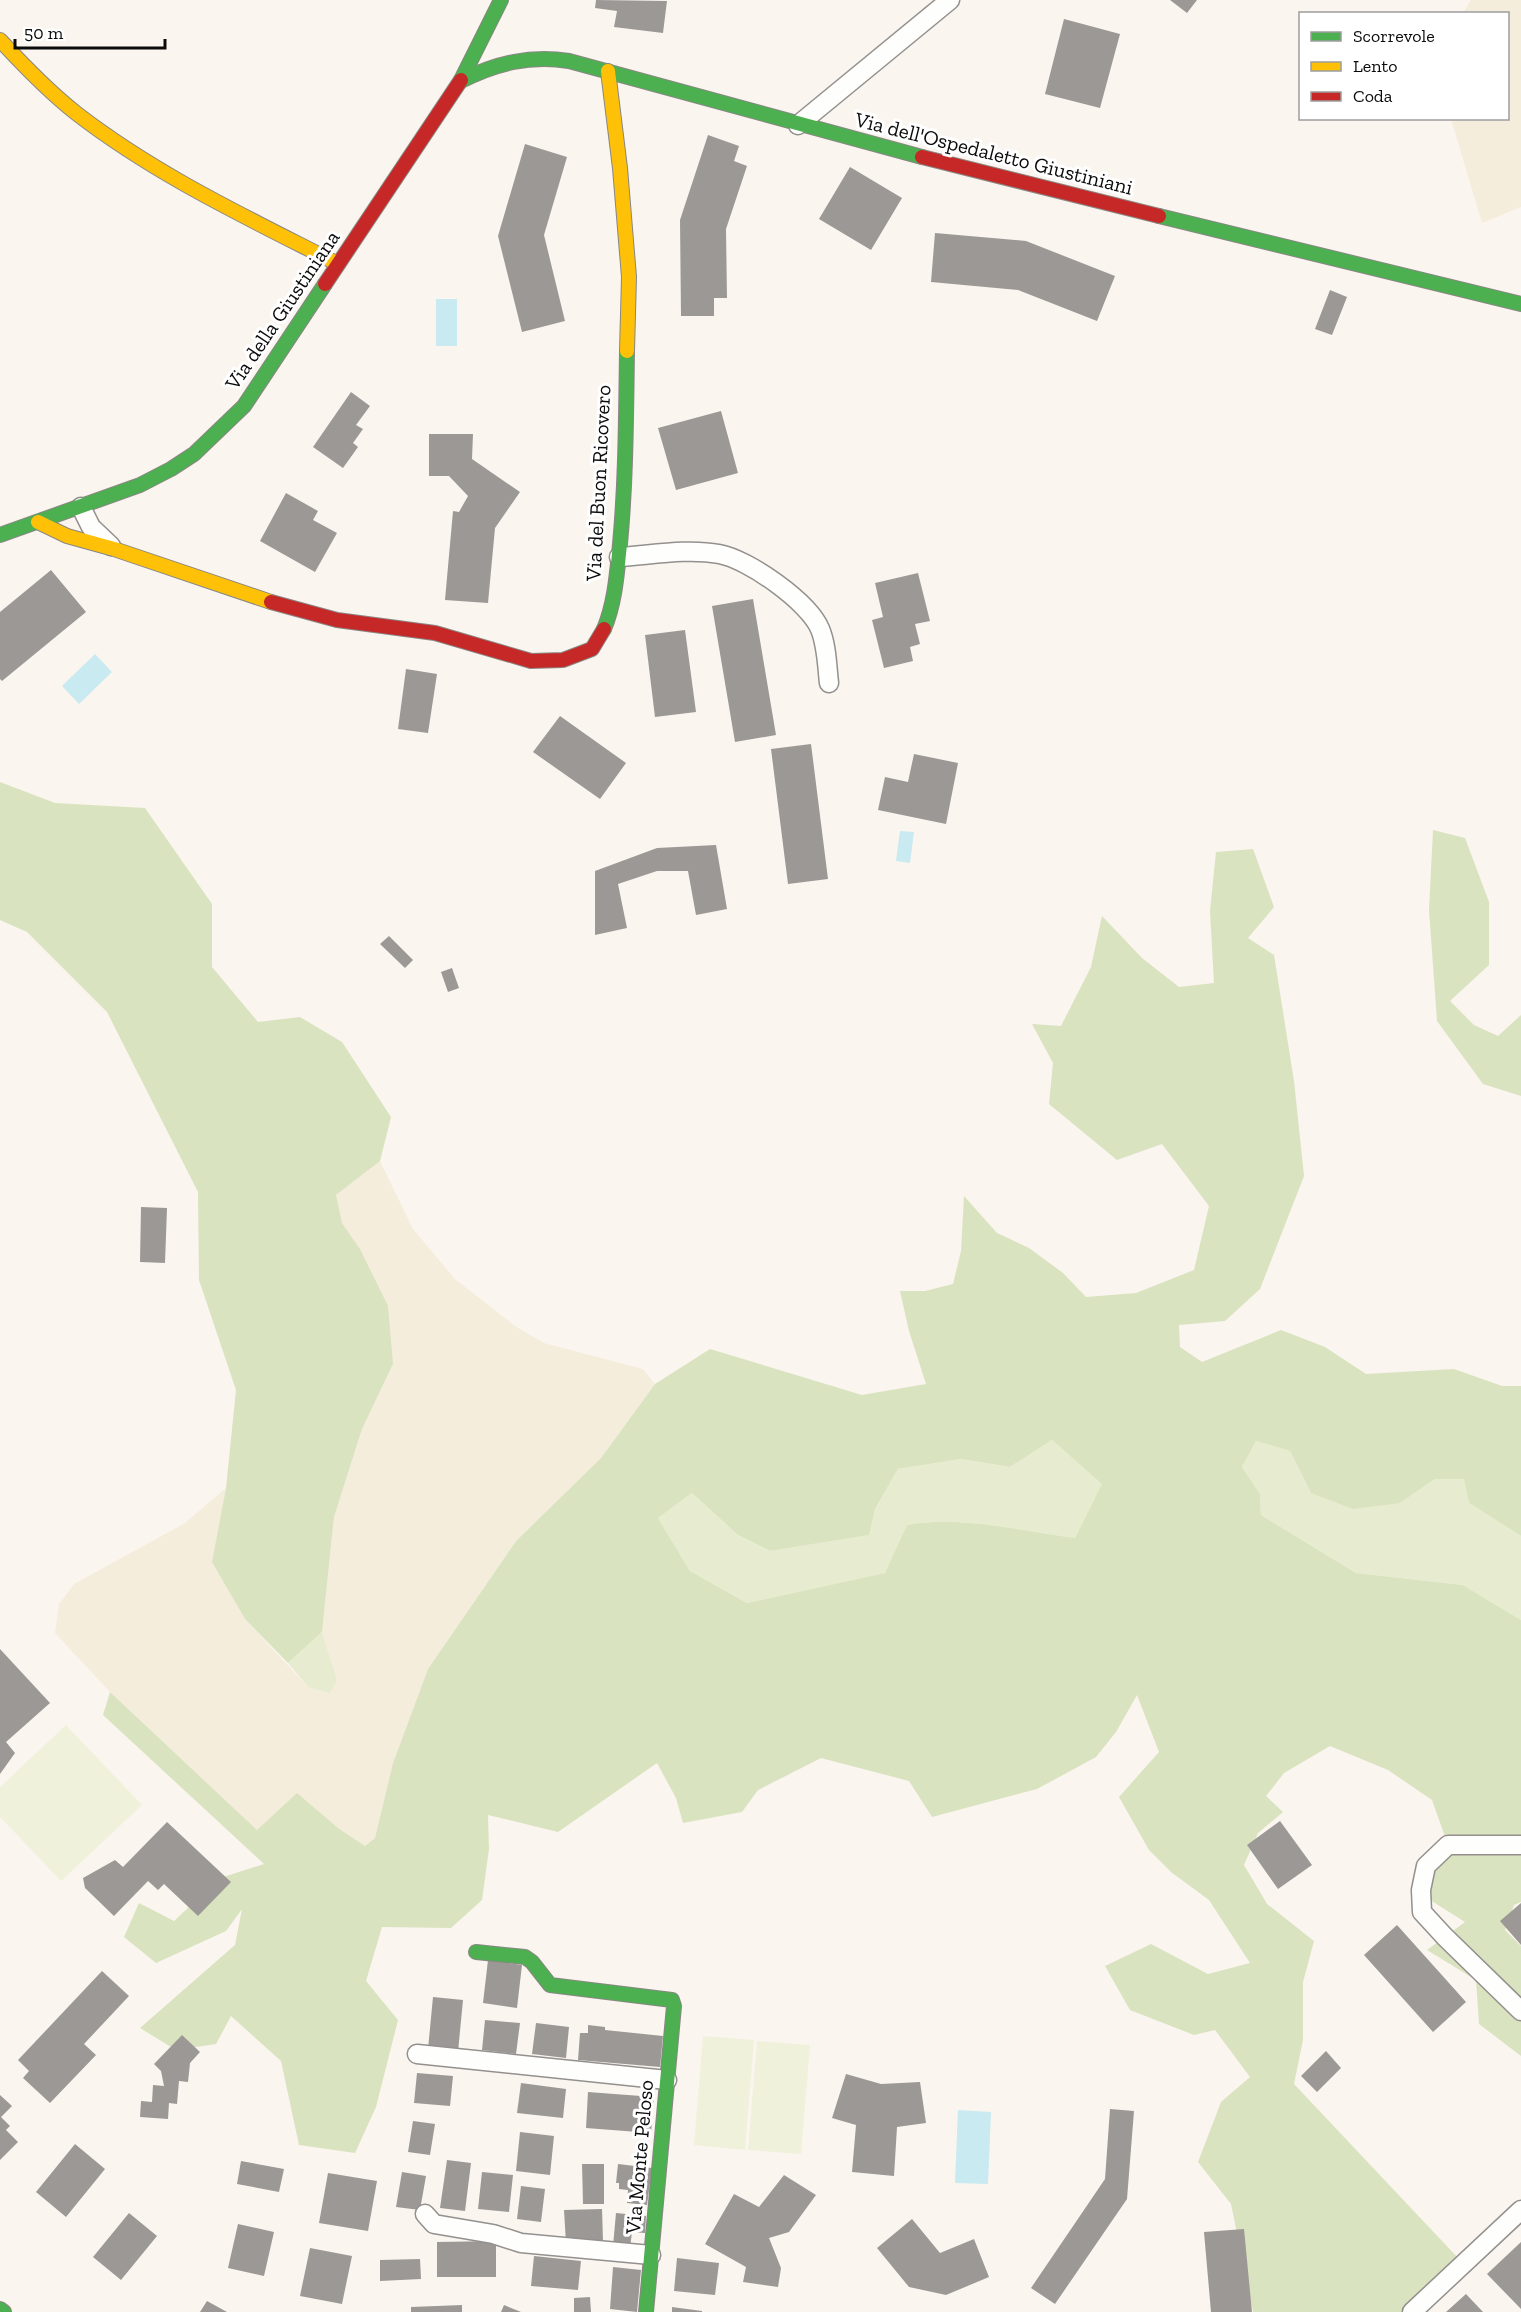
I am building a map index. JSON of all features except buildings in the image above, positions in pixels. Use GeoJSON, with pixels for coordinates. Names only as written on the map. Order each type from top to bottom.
{"type":"FeatureCollection","features":[{"type":"Feature","properties":{"kind":"street","name":"Via della Giustiniana"},"geometry":{"type":"LineString","coordinates":[[0,535],[81,507],[160,475],[209,441],[244,406],[461,81],[501,0]]}},
{"type":"Feature","properties":{"kind":"street"},"geometry":{"type":"LineString","coordinates":[[798,125],[950,0]]}},
{"type":"Feature","properties":{"kind":"street"},"geometry":{"type":"LineString","coordinates":[[0,40],[51,92],[118,146],[178,182],[338,264]]}},
{"type":"Feature","properties":{"kind":"street","name":"Via dell'Ospedaletto Giustiniani"},"geometry":{"type":"LineString","coordinates":[[461,81],[489,67],[531,57],[556,58],[798,125],[1026,184],[1521,304]]}},
{"type":"Feature","properties":{"kind":"street","name":"Via del Buon Ricovero"},"geometry":{"type":"LineString","coordinates":[[38,522],[67,536],[114,549],[300,611],[351,622],[435,633],[510,656],[546,662],[563,660],[592,649],[601,636],[614,600],[624,499],[629,277],[620,168],[608,71]]}},
{"type":"Feature","properties":{"kind":"street","name":"Via del Buon Ricovero"},"geometry":{"type":"LineString","coordinates":[[81,507],[91,527],[114,549]]}},
{"type":"Feature","properties":{"kind":"street"},"geometry":{"type":"LineString","coordinates":[[619,557],[711,553],[729,556],[756,570],[804,607],[816,621],[823,638],[829,683]]}},
{"type":"Feature","properties":{"kind":"street"},"geometry":{"type":"LineString","coordinates":[[1521,1845],[1448,1845],[1426,1866],[1421,1890],[1422,1912],[1521,2011]]}},
{"type":"Feature","properties":{"kind":"street","name":"Via Monte Peloso"},"geometry":{"type":"LineString","coordinates":[[476,1952],[525,1958],[532,1962],[549,1985],[672,2000],[674,2006],[668,2080],[646,2312]]}},
{"type":"Feature","properties":{"kind":"street"},"geometry":{"type":"LineString","coordinates":[[417,2054],[668,2080]]}},
{"type":"Feature","properties":{"kind":"street"},"geometry":{"type":"LineString","coordinates":[[1412,2312],[1521,2210]]}},
{"type":"Feature","properties":{"kind":"street"},"geometry":{"type":"LineString","coordinates":[[425,2214],[434,2224],[493,2234],[521,2243],[651,2255]]}},
{"type":"Feature","properties":{"kind":"street"},"geometry":{"type":"LineString","coordinates":[[0,2309],[4,2312]]}},
{"type":"Feature","properties":{"kind":"shaded area"},"geometry":{"type":"Polygon","coordinates":[[[1471,0],[1521,0],[1521,207],[1482,223],[1451,120],[1509,120],[1509,12],[1464,12],[1471,0]]]}},
{"type":"Feature","properties":{"kind":"shaded area"},"geometry":{"type":"Polygon","coordinates":[[[380,1161],[413,1229],[455,1279],[515,1326],[544,1343],[643,1369],[655,1384],[601,1458],[516,1541],[428,1669],[393,1763],[375,1838],[365,1846],[338,1828],[257,1830],[110,1692],[55,1633],[59,1604],[74,1584],[185,1523],[226,1488],[213,1562],[245,1619],[308,1687],[337,1680],[322,1632],[334,1517],[362,1429],[393,1364],[360,1249],[342,1223],[336,1195],[380,1161]]]}},
{"type":"Feature","properties":{"kind":"green space"},"geometry":{"type":"Polygon","coordinates":[[[0,782],[55,803],[145,808],[212,904],[212,967],[258,1022],[300,1017],[342,1042],[391,1117],[380,1161],[336,1195],[342,1223],[360,1249],[388,1306],[393,1364],[362,1429],[334,1517],[322,1632],[288,1663],[245,1619],[212,1562],[226,1488],[236,1390],[199,1280],[198,1192],[107,1012],[27,932],[0,920],[0,782]]]}},
{"type":"Feature","properties":{"kind":"green space"},"geometry":{"type":"Polygon","coordinates":[[[1433,830],[1465,838],[1489,902],[1489,965],[1450,1001],[1474,1025],[1498,1036],[1521,1015],[1521,1096],[1483,1084],[1437,1021],[1429,910],[1433,830]]]}},
{"type":"Feature","properties":{"kind":"green space"},"geometry":{"type":"Polygon","coordinates":[[[1253,849],[1274,907],[1248,938],[1274,955],[1294,1081],[1304,1176],[1260,1289],[1225,1321],[1179,1325],[1180,1347],[1202,1362],[1281,1330],[1325,1347],[1366,1374],[1454,1369],[1502,1386],[1521,1386],[1521,1536],[1469,1503],[1464,1479],[1435,1479],[1400,1503],[1353,1509],[1311,1493],[1290,1451],[1256,1441],[1242,1467],[1260,1494],[1261,1515],[1356,1573],[1463,1585],[1521,1620],[1521,1902],[1514,1905],[1505,1930],[1521,1946],[1521,2056],[1479,2024],[1476,1980],[1427,1950],[1465,1922],[1419,1893],[1448,1845],[1432,1800],[1388,1770],[1330,1746],[1284,1773],[1266,1796],[1283,1812],[1258,1833],[1244,1865],[1267,1904],[1314,1941],[1303,1982],[1303,2040],[1294,2084],[1459,2259],[1403,2312],[1253,2312],[1231,2204],[1198,2162],[1221,2102],[1250,2077],[1215,2030],[1194,2035],[1130,2010],[1105,1966],[1151,1944],[1208,1974],[1250,1963],[1209,1900],[1171,1872],[1149,1850],[1119,1797],[1159,1752],[1137,1695],[1116,1732],[1096,1757],[1037,1789],[932,1817],[909,1781],[821,1758],[758,1790],[742,1812],[683,1823],[676,1798],[657,1763],[558,1832],[488,1815],[489,1849],[482,1900],[451,1928],[382,1927],[366,1981],[398,2020],[376,2107],[355,2153],[299,2145],[281,2061],[231,2016],[216,2044],[176,2050],[140,2028],[235,1945],[242,1909],[226,1931],[156,1963],[124,1937],[139,1903],[174,1921],[220,1878],[264,1864],[103,1715],[110,1692],[257,1830],[297,1793],[338,1828],[365,1846],[375,1838],[393,1763],[428,1669],[516,1541],[601,1458],[655,1384],[710,1349],[862,1395],[926,1384],[909,1331],[900,1291],[925,1291],[953,1284],[961,1251],[964,1196],[997,1233],[1029,1248],[1063,1273],[1086,1297],[1136,1293],[1194,1270],[1209,1206],[1162,1144],[1117,1160],[1049,1104],[1053,1063],[1032,1024],[1061,1026],[1091,967],[1102,916],[1142,958],[1179,987],[1214,983],[1210,911],[1216,852],[1253,849]],[[1052,1440],[1010,1467],[961,1459],[898,1469],[875,1509],[869,1535],[770,1551],[738,1535],[692,1493],[658,1518],[690,1571],[747,1603],[885,1573],[907,1525],[926,1522],[969,1523],[1075,1538],[1102,1484],[1052,1440]]]}},
{"type":"Feature","properties":{"kind":"green space"},"geometry":{"type":"Polygon","coordinates":[[[1052,1440],[1103,1484],[1075,1538],[969,1523],[926,1522],[907,1525],[886,1573],[747,1603],[690,1571],[658,1518],[692,1493],[738,1535],[770,1551],[868,1535],[875,1509],[898,1469],[961,1459],[1010,1467],[1052,1440]]]}},
{"type":"Feature","properties":{"kind":"green space"},"geometry":{"type":"Polygon","coordinates":[[[1256,1441],[1290,1451],[1311,1493],[1400,1503],[1435,1479],[1465,1479],[1469,1503],[1521,1536],[1521,1620],[1463,1585],[1356,1573],[1261,1515],[1260,1494],[1242,1467],[1256,1441]]]}},
{"type":"Feature","properties":{"kind":"green space"},"geometry":{"type":"Polygon","coordinates":[[[322,1632],[337,1680],[330,1693],[308,1687],[288,1663],[322,1632]]]}},
{"type":"Feature","properties":{"kind":"green space"},"geometry":{"type":"Polygon","coordinates":[[[66,1725],[142,1805],[61,1881],[0,1817],[0,1787],[66,1725]]]}},
{"type":"Feature","properties":{"kind":"green space"},"geometry":{"type":"Polygon","coordinates":[[[703,2036],[754,2040],[745,2150],[694,2145],[703,2036]]]}},
{"type":"Feature","properties":{"kind":"green space"},"geometry":{"type":"Polygon","coordinates":[[[757,2041],[810,2045],[801,2154],[748,2150],[757,2041]]]}},
{"type":"Feature","properties":{"kind":"water"},"geometry":{"type":"Polygon","coordinates":[[[436,299],[457,299],[457,346],[436,346],[436,299]]]}},
{"type":"Feature","properties":{"kind":"water"},"geometry":{"type":"Polygon","coordinates":[[[95,654],[112,672],[79,704],[62,686],[95,654]]]}},
{"type":"Feature","properties":{"kind":"water"},"geometry":{"type":"Polygon","coordinates":[[[900,831],[914,832],[910,863],[896,861],[900,831]]]}},
{"type":"Feature","properties":{"kind":"water"},"geometry":{"type":"Polygon","coordinates":[[[958,2110],[991,2112],[988,2184],[955,2183],[958,2110]]]}},
{"type":"Feature","properties":{"kind":"traffic: fast"},"geometry":{"type":"LineString","coordinates":[[461,80],[501,0]]}},
{"type":"Feature","properties":{"kind":"traffic: fast"},"geometry":{"type":"LineString","coordinates":[[461,81],[487,69],[514,62],[541,59],[569,61],[922,157]]}},
{"type":"Feature","properties":{"kind":"traffic: fast"},"geometry":{"type":"LineString","coordinates":[[1159,216],[1521,304]]}},
{"type":"Feature","properties":{"kind":"traffic: fast"},"geometry":{"type":"LineString","coordinates":[[0,535],[140,485],[194,454],[244,406],[325,284]]}},
{"type":"Feature","properties":{"kind":"traffic: fast"},"geometry":{"type":"LineString","coordinates":[[604,629],[617,577],[622,520],[627,351]]}},
{"type":"Feature","properties":{"kind":"traffic: fast"},"geometry":{"type":"LineString","coordinates":[[476,1952],[525,1957],[532,1962],[550,1985],[672,2000],[674,2006],[646,2312]]}},
{"type":"Feature","properties":{"kind":"traffic: fast"},"geometry":{"type":"LineString","coordinates":[[0,2309],[4,2312]]}},
{"type":"Feature","properties":{"kind":"traffic: slow"},"geometry":{"type":"LineString","coordinates":[[0,40],[36,78],[66,105],[138,156],[203,194],[338,264]]}},
{"type":"Feature","properties":{"kind":"traffic: slow"},"geometry":{"type":"LineString","coordinates":[[608,71],[620,168],[629,277],[627,351]]}},
{"type":"Feature","properties":{"kind":"traffic: slow"},"geometry":{"type":"LineString","coordinates":[[38,522],[67,536],[114,549],[271,602]]}},
{"type":"Feature","properties":{"kind":"traffic: jam"},"geometry":{"type":"LineString","coordinates":[[325,284],[461,80]]}},
{"type":"Feature","properties":{"kind":"traffic: jam"},"geometry":{"type":"LineString","coordinates":[[922,157],[1159,216]]}},
{"type":"Feature","properties":{"kind":"traffic: jam"},"geometry":{"type":"LineString","coordinates":[[271,602],[337,620],[435,633],[531,661],[563,660],[592,649],[604,629]]}}]}
